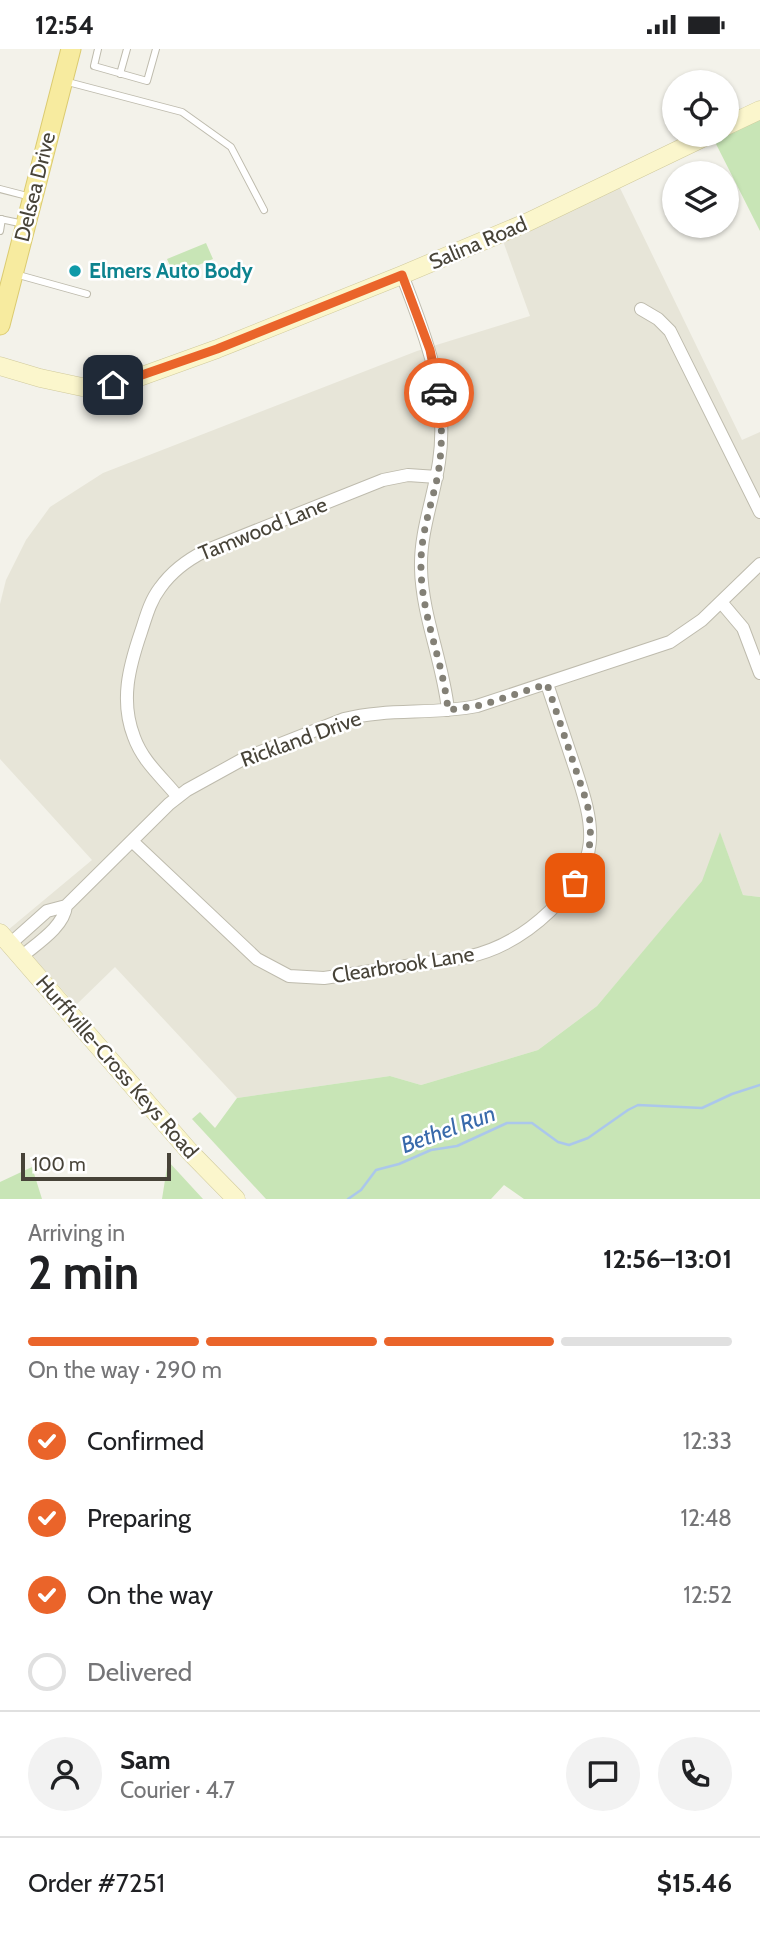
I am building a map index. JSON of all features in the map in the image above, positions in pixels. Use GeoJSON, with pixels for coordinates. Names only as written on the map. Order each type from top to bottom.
{"type":"FeatureCollection","features":[{"type":"Feature","properties":{"kind":"main road","name":"Delsea Drive"},"geometry":{"type":"LineString","coordinates":[[0,325],[11,266],[26,224],[71,49]]}},
{"type":"Feature","properties":{"kind":"street"},"geometry":{"type":"LineString","coordinates":[[739,120],[760,110]]}},
{"type":"Feature","properties":{"kind":"street","name":"Salina Road"},"geometry":{"type":"LineString","coordinates":[[0,366],[65,384],[97,387],[113,385],[217,349],[402,275],[528,222],[684,147]]}},
{"type":"Feature","properties":{"kind":"street"},"geometry":{"type":"LineString","coordinates":[[402,275],[424,331],[437,378],[442,426],[437,477],[423,539],[421,574],[448,710]]}},
{"type":"Feature","properties":{"kind":"street"},"geometry":{"type":"LineString","coordinates":[[641,309],[663,323],[670,331],[760,512]]}},
{"type":"Feature","properties":{"kind":"street","name":"Tamwood Lane"},"geometry":{"type":"LineString","coordinates":[[178,797],[142,754],[131,729],[127,706],[131,664],[149,607],[166,580],[182,565],[205,551],[375,483],[399,476],[437,477]]}},
{"type":"Feature","properties":{"kind":"street","name":"Rickland Drive"},"geometry":{"type":"LineString","coordinates":[[10,945],[59,922],[66,906],[178,797],[198,782],[233,764],[344,719],[482,705],[670,642],[695,626],[760,564]]}},
{"type":"Feature","properties":{"kind":"street"},"geometry":{"type":"LineString","coordinates":[[721,602],[743,628],[760,673]]}},
{"type":"Feature","properties":{"kind":"street","name":"Clearbrook Lane"},"geometry":{"type":"LineString","coordinates":[[132,841],[250,954],[284,974],[301,978],[324,978],[489,952],[527,931],[553,908],[578,879],[590,848],[591,829],[587,803],[547,684]]}},
{"type":"Feature","properties":{"kind":"street","name":"Hurffville-Cross Keys Road"},"geometry":{"type":"LineString","coordinates":[[10,945],[189,1151],[236,1199]]}},
{"type":"Feature","properties":{"kind":"lane"},"geometry":{"type":"LineString","coordinates":[[98,49],[94,66],[147,81],[156,49]]}},
{"type":"Feature","properties":{"kind":"lane"},"geometry":{"type":"LineString","coordinates":[[120,74],[127,49]]}},
{"type":"Feature","properties":{"kind":"lane"},"geometry":{"type":"LineString","coordinates":[[63,80],[182,112],[231,147],[264,210]]}},
{"type":"Feature","properties":{"kind":"lane"},"geometry":{"type":"LineString","coordinates":[[0,189],[33,198]]}},
{"type":"Feature","properties":{"kind":"lane"},"geometry":{"type":"LineString","coordinates":[[0,230],[1,219],[26,224]]}},
{"type":"Feature","properties":{"kind":"lane"},"geometry":{"type":"LineString","coordinates":[[11,266],[87,294]]}},
{"type":"Feature","properties":{"kind":"shaded area"},"geometry":{"type":"Polygon","coordinates":[[[620,188],[742,440],[760,432],[760,897],[743,895],[720,833],[703,881],[597,1006],[538,1050],[421,1085],[390,1076],[237,1098],[115,967],[76,1005],[8,930],[92,860],[0,759],[0,604],[6,580],[26,540],[50,507],[103,473],[417,351],[530,316],[503,241],[620,188]]]}},
{"type":"Feature","properties":{"kind":"green space"},"geometry":{"type":"Polygon","coordinates":[[[760,117],[760,231],[739,189],[739,161],[725,161],[718,147],[739,147],[739,126],[760,117]]]}},
{"type":"Feature","properties":{"kind":"green space"},"geometry":{"type":"Polygon","coordinates":[[[206,243],[213,259],[174,275],[167,259],[206,243]]]}},
{"type":"Feature","properties":{"kind":"green space"},"geometry":{"type":"Polygon","coordinates":[[[720,832],[743,895],[760,897],[760,1199],[524,1199],[504,1185],[491,1199],[266,1199],[192,1119],[200,1112],[215,1128],[237,1098],[390,1076],[421,1085],[538,1050],[597,1006],[702,881],[720,832]]]}},
{"type":"Feature","properties":{"kind":"green space"},"geometry":{"type":"Polygon","coordinates":[[[168,1161],[203,1199],[162,1199],[168,1161]]]}},
{"type":"Feature","properties":{"kind":"green space"},"geometry":{"type":"Polygon","coordinates":[[[32,1167],[42,1199],[0,1199],[0,1182],[32,1167]]]}},
{"type":"Feature","properties":{"kind":"waterway","name":"Bethel Run"},"geometry":{"type":"LineString","coordinates":[[348,1199],[361,1190],[376,1170],[399,1164],[431,1150],[457,1146],[507,1123],[532,1123],[558,1142],[569,1145],[588,1138],[638,1105],[702,1108],[760,1085]]}},
{"type":"Feature","properties":{"kind":"way so far"},"geometry":{"type":"LineString","coordinates":[[439,393],[442,426],[440,455],[423,539],[421,566],[423,590],[448,710],[482,705],[547,684],[587,803],[591,823],[591,843],[583,870],[575,883]]}},
{"type":"Feature","properties":{"kind":"place","name":"Elmers Auto Body"},"geometry":{"type":"Point","coordinates":[75,271]}},
{"type":"Feature","properties":{"kind":"route"},"geometry":{"type":"LineString","coordinates":[[113,385],[217,349],[402,275],[430,350],[439,393]]}}]}
